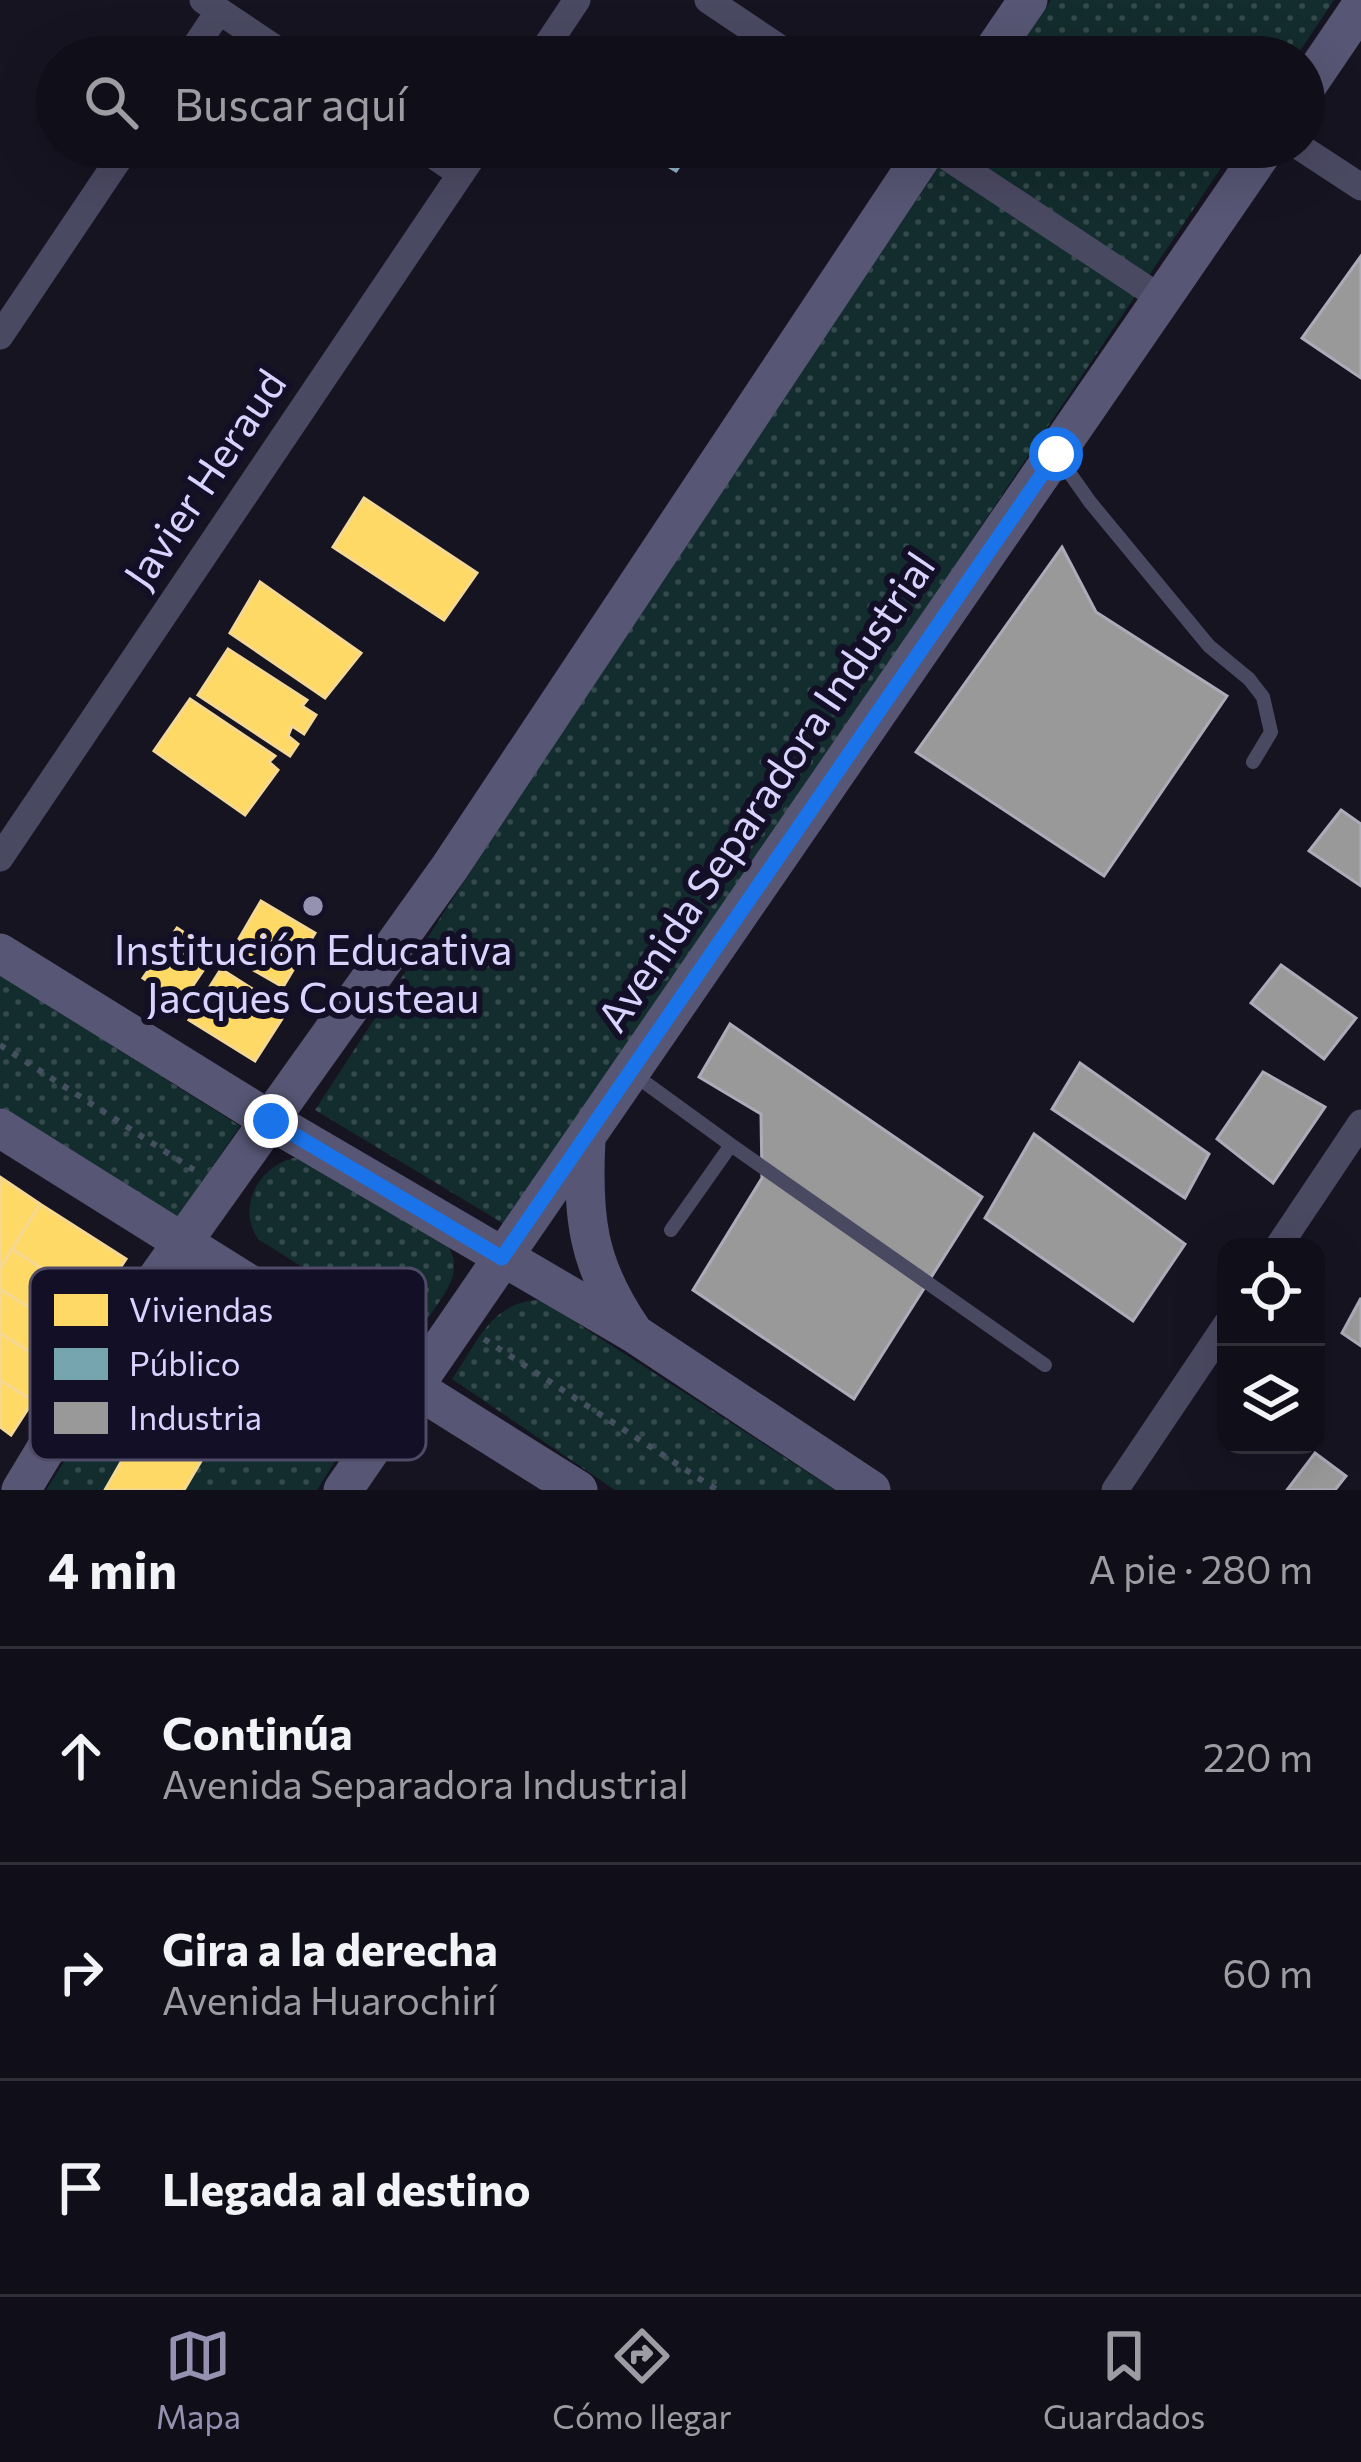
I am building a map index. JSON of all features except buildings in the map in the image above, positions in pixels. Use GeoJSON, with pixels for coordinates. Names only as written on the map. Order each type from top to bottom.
{"type":"FeatureCollection","features":[{"type":"Feature","properties":{"kind":"main road"},"geometry":{"type":"LineString","coordinates":[[1003,36],[1028,0]]}},
{"type":"Feature","properties":{"kind":"main road"},"geometry":{"type":"LineString","coordinates":[[1325,59],[1361,6]]}},
{"type":"Feature","properties":{"kind":"main road"},"geometry":{"type":"LineString","coordinates":[[165,1268],[450,866],[916,168]]}},
{"type":"Feature","properties":{"kind":"main road","name":"Avenida Separadora Industrial"},"geometry":{"type":"LineString","coordinates":[[426,1368],[1252,168]]}},
{"type":"Feature","properties":{"kind":"main road"},"geometry":{"type":"LineString","coordinates":[[0,953],[271,1121],[635,1334],[871,1490]]}},
{"type":"Feature","properties":{"kind":"main road"},"geometry":{"type":"LineString","coordinates":[[0,1128],[224,1268]]}},
{"type":"Feature","properties":{"kind":"main road"},"geometry":{"type":"LineString","coordinates":[[586,1139],[584,1205],[590,1250],[608,1295],[635,1334]]}},
{"type":"Feature","properties":{"kind":"main road"},"geometry":{"type":"LineString","coordinates":[[426,1393],[578,1490]]}},
{"type":"Feature","properties":{"kind":"main road"},"geometry":{"type":"LineString","coordinates":[[21,1490],[39,1460]]}},
{"type":"Feature","properties":{"kind":"main road","name":"Avenida Separadora Industrial"},"geometry":{"type":"LineString","coordinates":[[343,1490],[363,1460]]}},
{"type":"Feature","properties":{"kind":"street"},"geometry":{"type":"LineString","coordinates":[[553,36],[578,0]]}},
{"type":"Feature","properties":{"kind":"street"},"geometry":{"type":"LineString","coordinates":[[708,0],[762,36]]}},
{"type":"Feature","properties":{"kind":"street"},"geometry":{"type":"LineString","coordinates":[[197,36],[211,5],[257,36]]}},
{"type":"Feature","properties":{"kind":"street"},"geometry":{"type":"LineString","coordinates":[[1325,163],[1361,187]]}},
{"type":"Feature","properties":{"kind":"street"},"geometry":{"type":"LineString","coordinates":[[0,336],[113,168]]}},
{"type":"Feature","properties":{"kind":"street"},"geometry":{"type":"LineString","coordinates":[[452,168],[461,174]]}},
{"type":"Feature","properties":{"kind":"street","name":"Javier Heraud"},"geometry":{"type":"LineString","coordinates":[[0,858],[465,168]]}},
{"type":"Feature","properties":{"kind":"street"},"geometry":{"type":"LineString","coordinates":[[962,168],[1162,299]]}},
{"type":"Feature","properties":{"kind":"street"},"geometry":{"type":"LineString","coordinates":[[1284,1238],[1361,1123]]}},
{"type":"Feature","properties":{"kind":"street"},"geometry":{"type":"LineString","coordinates":[[1115,1490],[1217,1338]]}},
{"type":"Feature","properties":{"kind":"lane"},"geometry":{"type":"LineString","coordinates":[[1056,454],[1209,646],[1264,698],[1271,732],[1253,762]]}},
{"type":"Feature","properties":{"kind":"lane"},"geometry":{"type":"LineString","coordinates":[[632,1073],[1045,1365]]}},
{"type":"Feature","properties":{"kind":"lane"},"geometry":{"type":"LineString","coordinates":[[671,1230],[730,1145]]}},
{"type":"Feature","properties":{"kind":"path"},"geometry":{"type":"LineString","coordinates":[[0,1045],[194,1170]]}},
{"type":"Feature","properties":{"kind":"path"},"geometry":{"type":"LineString","coordinates":[[481,1337],[717,1490]]}},
{"type":"Feature","properties":{"kind":"green space"},"geometry":{"type":"Polygon","coordinates":[[[1051,0],[1334,0],[1310,36],[1027,36],[1051,0]]]}},
{"type":"Feature","properties":{"kind":"green space"},"geometry":{"type":"Polygon","coordinates":[[[938,168],[1221,168],[511,1228],[315,1110],[938,168]]]}},
{"type":"Feature","properties":{"kind":"green space"},"geometry":{"type":"Polygon","coordinates":[[[0,975],[240,1126],[173,1224],[0,1115],[0,975]]]}},
{"type":"Feature","properties":{"kind":"green space"},"geometry":{"type":"Polygon","coordinates":[[[305,1158],[447,1244],[453,1273],[429,1317],[426,1268],[304,1268],[258,1239],[250,1202],[261,1180],[280,1163],[305,1158]]]}},
{"type":"Feature","properties":{"kind":"green space"},"geometry":{"type":"Polygon","coordinates":[[[541,1300],[835,1490],[615,1490],[452,1379],[498,1316],[524,1302],[541,1300]]]}},
{"type":"Feature","properties":{"kind":"green space"},"geometry":{"type":"Polygon","coordinates":[[[65,1460],[336,1460],[317,1490],[46,1490],[65,1460]]]}},
{"type":"Feature","properties":{"kind":"place","name":"Institución Educativa Jacques Cousteau"},"geometry":{"type":"Point","coordinates":[313,906]}},
{"type":"Feature","properties":{"kind":"route"},"geometry":{"type":"LineString","coordinates":[[271,1121],[502,1258],[1056,454]]}}]}
